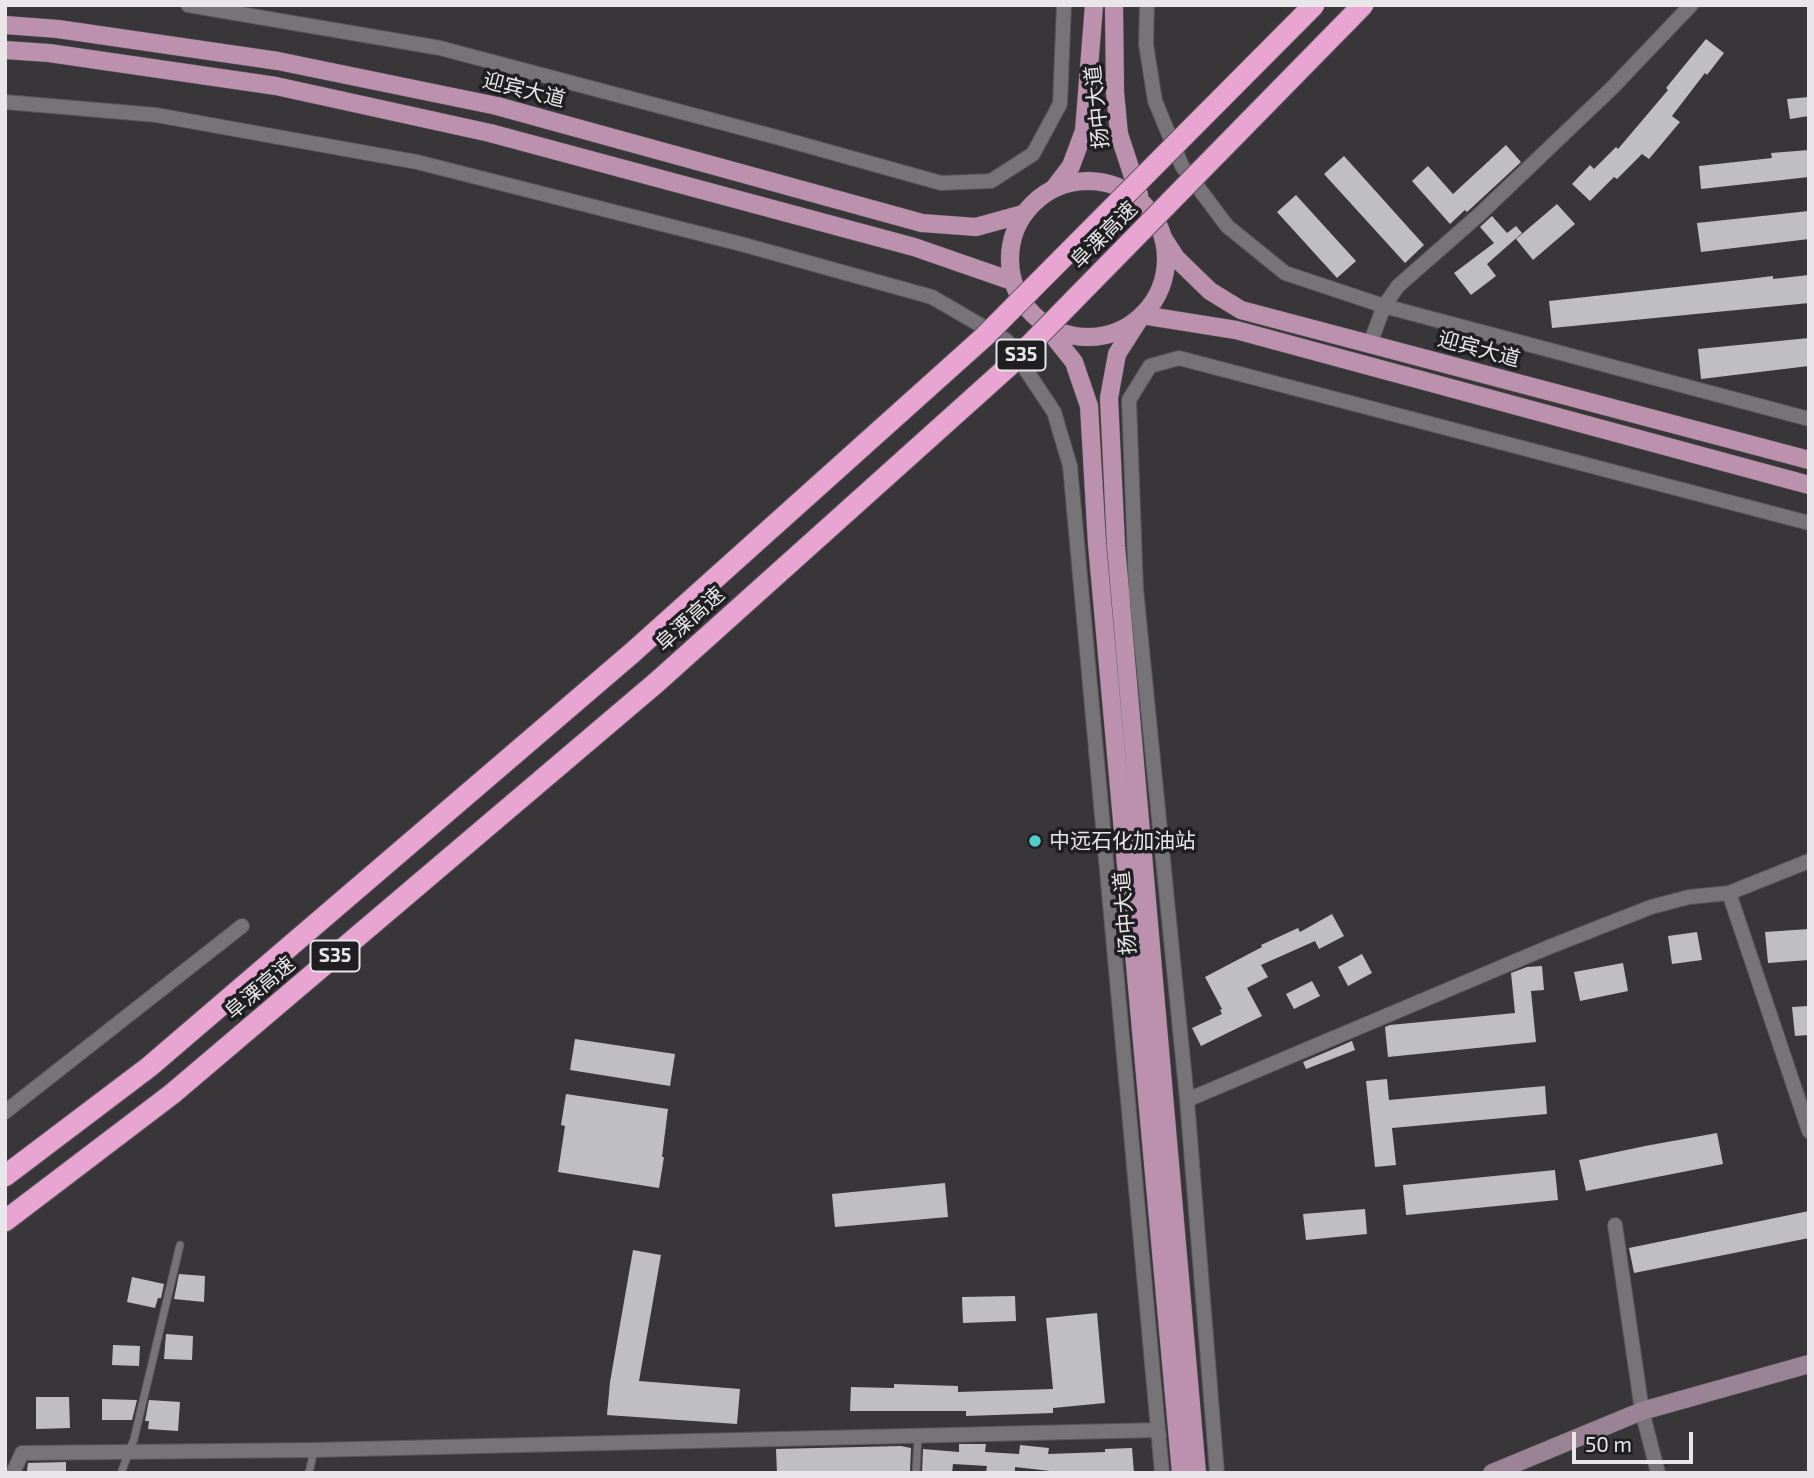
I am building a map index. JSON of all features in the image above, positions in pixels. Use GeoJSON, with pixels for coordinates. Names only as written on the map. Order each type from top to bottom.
{"type":"FeatureCollection","features":[{"type":"Feature","properties":{"kind":"highway","name":"阜溧高速"},"geometry":{"type":"LineString","coordinates":[[5,1176],[149,1067],[632,653],[984,337],[1314,5]]}},
{"type":"Feature","properties":{"kind":"highway","name":"阜溧高速"},"geometry":{"type":"LineString","coordinates":[[5,1221],[173,1094],[657,682],[1010,365],[1363,5]]}},
{"type":"Feature","properties":{"kind":"main road","name":"扬中大道"},"geometry":{"type":"LineString","coordinates":[[1055,187],[1071,166],[1084,131],[1094,5]]}},
{"type":"Feature","properties":{"kind":"main road","name":"扬中大道"},"geometry":{"type":"LineString","coordinates":[[1114,5],[1115,92],[1119,134],[1141,201]]}},
{"type":"Feature","properties":{"kind":"main road","name":"迎宾大道"},"geometry":{"type":"LineString","coordinates":[[5,25],[58,29],[278,61],[497,106],[922,223],[976,228],[1023,214]]}},
{"type":"Feature","properties":{"kind":"main road"},"geometry":{"type":"LineString","coordinates":[[5,50],[49,53],[276,86],[490,133],[914,247],[1012,281]]}},
{"type":"Feature","properties":{"kind":"main road"},"geometry":{"type":"LineString","coordinates":[[1077,181],[1100,181],[1122,188],[1141,201],[1155,218],[1163,238],[1166,259],[1164,280],[1155,299],[1142,315],[1120,330],[1094,337],[1067,334],[1043,323],[1024,305],[1012,281],[1009,254],[1013,233],[1023,214],[1037,198],[1055,187],[1077,181]]}},
{"type":"Feature","properties":{"kind":"main road","name":"迎宾大道"},"geometry":{"type":"LineString","coordinates":[[1163,238],[1177,258],[1210,291],[1241,310],[1809,460]]}},
{"type":"Feature","properties":{"kind":"main road","name":"扬中大道"},"geometry":{"type":"LineString","coordinates":[[1142,315],[1117,354],[1109,398],[1116,547],[1197,1473]]}},
{"type":"Feature","properties":{"kind":"main road"},"geometry":{"type":"LineString","coordinates":[[1142,315],[1236,330],[1809,485]]}},
{"type":"Feature","properties":{"kind":"main road","name":"扬中大道"},"geometry":{"type":"LineString","coordinates":[[1043,323],[1074,362],[1089,406],[1097,544],[1181,1473]]}},
{"type":"Feature","properties":{"kind":"street"},"geometry":{"type":"LineString","coordinates":[[188,5],[440,48],[776,137],[941,184],[991,181],[1033,154],[1060,104],[1064,5]]}},
{"type":"Feature","properties":{"kind":"street"},"geometry":{"type":"LineString","coordinates":[[1147,5],[1146,44],[1155,101],[1182,166],[1227,226],[1285,273],[1384,306],[1809,419]]}},
{"type":"Feature","properties":{"kind":"street"},"geometry":{"type":"LineString","coordinates":[[1370,344],[1384,306],[1398,286],[1480,214],[1594,105],[1691,5]]}},
{"type":"Feature","properties":{"kind":"street"},"geometry":{"type":"LineString","coordinates":[[5,102],[156,115],[417,162],[741,244],[932,297],[1006,340],[1054,412],[1070,467],[1161,1473]]}},
{"type":"Feature","properties":{"kind":"street"},"geometry":{"type":"LineString","coordinates":[[1217,1473],[1187,1100],[1136,589],[1129,400],[1150,366],[1179,358],[1809,523]]}},
{"type":"Feature","properties":{"kind":"street"},"geometry":{"type":"LineString","coordinates":[[1187,1100],[1549,947],[1651,907],[1689,897],[1729,893],[1809,861]]}},
{"type":"Feature","properties":{"kind":"street"},"geometry":{"type":"LineString","coordinates":[[1729,893],[1809,1131]]}},
{"type":"Feature","properties":{"kind":"street"},"geometry":{"type":"LineString","coordinates":[[5,1112],[242,926]]}},
{"type":"Feature","properties":{"kind":"street"},"geometry":{"type":"LineString","coordinates":[[1615,1225],[1642,1410],[1658,1473]]}},
{"type":"Feature","properties":{"kind":"street"},"geometry":{"type":"LineString","coordinates":[[1492,1473],[1642,1410],[1809,1364]]}},
{"type":"Feature","properties":{"kind":"street"},"geometry":{"type":"LineString","coordinates":[[13,1473],[22,1453],[314,1450],[1158,1430]]}},
{"type":"Feature","properties":{"kind":"street"},"geometry":{"type":"LineString","coordinates":[[1158,1430],[1161,1452],[1179,1452]]}},
{"type":"Feature","properties":{"kind":"lane"},"geometry":{"type":"LineString","coordinates":[[121,1473],[134,1439],[180,1245]]}},
{"type":"Feature","properties":{"kind":"lane"},"geometry":{"type":"LineString","coordinates":[[916,1473],[918,1436]]}},
{"type":"Feature","properties":{"kind":"lane"},"geometry":{"type":"LineString","coordinates":[[309,1473],[314,1450]]}},
{"type":"Feature","properties":{"kind":"building"},"geometry":{"type":"Polygon","coordinates":[[[1706,39],[1724,53],[1672,116],[1680,122],[1649,159],[1642,154],[1590,201],[1572,184],[1590,165],[1594,169],[1616,147],[1618,149],[1668,90],[1666,88],[1706,39]]]}},
{"type":"Feature","properties":{"kind":"building"},"geometry":{"type":"Polygon","coordinates":[[[1809,97],[1809,116],[1790,119],[1787,99],[1809,97]]]}},
{"type":"Feature","properties":{"kind":"building"},"geometry":{"type":"Polygon","coordinates":[[[1506,145],[1521,162],[1467,212],[1465,210],[1450,224],[1412,181],[1428,166],[1453,194],[1506,145]]]}},
{"type":"Feature","properties":{"kind":"building"},"geometry":{"type":"Polygon","coordinates":[[[1809,150],[1809,177],[1701,189],[1699,166],[1772,158],[1771,153],[1809,150]]]}},
{"type":"Feature","properties":{"kind":"building"},"geometry":{"type":"Polygon","coordinates":[[[1344,156],[1424,245],[1405,263],[1324,174],[1344,156]]]}},
{"type":"Feature","properties":{"kind":"building"},"geometry":{"type":"Polygon","coordinates":[[[1296,195],[1356,261],[1337,278],[1277,212],[1296,195]]]}},
{"type":"Feature","properties":{"kind":"building"},"geometry":{"type":"Polygon","coordinates":[[[1557,204],[1575,224],[1533,260],[1516,239],[1557,204]]]}},
{"type":"Feature","properties":{"kind":"building"},"geometry":{"type":"Polygon","coordinates":[[[1809,211],[1809,239],[1701,252],[1697,223],[1809,211]]]}},
{"type":"Feature","properties":{"kind":"building"},"geometry":{"type":"Polygon","coordinates":[[[1492,216],[1507,233],[1516,226],[1522,233],[1487,264],[1496,276],[1471,295],[1454,273],[1494,243],[1480,227],[1492,216]]]}},
{"type":"Feature","properties":{"kind":"building"},"geometry":{"type":"Polygon","coordinates":[[[1809,275],[1809,303],[1552,328],[1549,301],[1773,276],[1773,279],[1809,275]]]}},
{"type":"Feature","properties":{"kind":"building"},"geometry":{"type":"Polygon","coordinates":[[[1809,338],[1809,366],[1701,379],[1698,349],[1809,338]]]}},
{"type":"Feature","properties":{"kind":"building"},"geometry":{"type":"Polygon","coordinates":[[[1332,914],[1344,936],[1319,949],[1315,941],[1261,965],[1268,977],[1247,988],[1262,1016],[1201,1046],[1192,1028],[1222,1014],[1205,977],[1262,947],[1261,945],[1298,928],[1300,932],[1332,914]]]}},
{"type":"Feature","properties":{"kind":"building"},"geometry":{"type":"Polygon","coordinates":[[[1809,929],[1809,960],[1768,963],[1765,932],[1809,929]]]}},
{"type":"Feature","properties":{"kind":"building"},"geometry":{"type":"Polygon","coordinates":[[[1697,932],[1702,960],[1672,964],[1668,936],[1697,932]]]}},
{"type":"Feature","properties":{"kind":"building"},"geometry":{"type":"Polygon","coordinates":[[[1362,954],[1372,973],[1348,986],[1338,967],[1362,954]]]}},
{"type":"Feature","properties":{"kind":"building"},"geometry":{"type":"Polygon","coordinates":[[[1623,963],[1628,991],[1580,1001],[1574,972],[1623,963]]]}},
{"type":"Feature","properties":{"kind":"building"},"geometry":{"type":"Polygon","coordinates":[[[1542,966],[1544,990],[1531,991],[1536,1042],[1388,1057],[1385,1027],[1515,1013],[1511,973],[1527,967],[1542,966]]]}},
{"type":"Feature","properties":{"kind":"building"},"geometry":{"type":"Polygon","coordinates":[[[1312,981],[1320,996],[1294,1009],[1286,994],[1312,981]]]}},
{"type":"Feature","properties":{"kind":"building"},"geometry":{"type":"Polygon","coordinates":[[[1809,1006],[1809,1035],[1795,1036],[1792,1007],[1809,1006]]]}},
{"type":"Feature","properties":{"kind":"building"},"geometry":{"type":"Polygon","coordinates":[[[575,1039],[675,1054],[670,1086],[570,1070],[575,1039]]]}},
{"type":"Feature","properties":{"kind":"building"},"geometry":{"type":"Polygon","coordinates":[[[1352,1041],[1355,1050],[1306,1069],[1303,1062],[1352,1041]]]}},
{"type":"Feature","properties":{"kind":"building"},"geometry":{"type":"Polygon","coordinates":[[[1387,1079],[1389,1100],[1545,1086],[1547,1114],[1392,1128],[1396,1165],[1375,1167],[1366,1081],[1387,1079]]]}},
{"type":"Feature","properties":{"kind":"building"},"geometry":{"type":"Polygon","coordinates":[[[566,1094],[668,1109],[659,1188],[558,1172],[565,1126],[561,1125],[566,1094]]]}},
{"type":"Feature","properties":{"kind":"building"},"geometry":{"type":"Polygon","coordinates":[[[1717,1133],[1723,1164],[1586,1191],[1579,1160],[1717,1133]]]}},
{"type":"Feature","properties":{"kind":"building"},"geometry":{"type":"Polygon","coordinates":[[[1555,1170],[1558,1200],[1406,1215],[1403,1185],[1555,1170]]]}},
{"type":"Feature","properties":{"kind":"building"},"geometry":{"type":"Polygon","coordinates":[[[945,1183],[948,1217],[835,1227],[832,1194],[945,1183]]]}},
{"type":"Feature","properties":{"kind":"building"},"geometry":{"type":"Polygon","coordinates":[[[1365,1209],[1367,1234],[1306,1240],[1303,1214],[1365,1209]]]}},
{"type":"Feature","properties":{"kind":"building"},"geometry":{"type":"Polygon","coordinates":[[[1809,1211],[1809,1238],[1634,1273],[1629,1248],[1809,1211]]]}},
{"type":"Feature","properties":{"kind":"building"},"geometry":{"type":"Polygon","coordinates":[[[633,1250],[661,1255],[639,1381],[740,1389],[737,1424],[607,1415],[610,1382],[633,1250]]]}},
{"type":"Feature","properties":{"kind":"building"},"geometry":{"type":"Polygon","coordinates":[[[179,1274],[205,1276],[204,1302],[174,1299],[179,1274]]]}},
{"type":"Feature","properties":{"kind":"building"},"geometry":{"type":"Polygon","coordinates":[[[132,1277],[164,1284],[161,1298],[158,1298],[155,1308],[127,1302],[132,1277]]]}},
{"type":"Feature","properties":{"kind":"building"},"geometry":{"type":"Polygon","coordinates":[[[1015,1296],[1016,1321],[963,1323],[962,1297],[1015,1296]]]}},
{"type":"Feature","properties":{"kind":"building"},"geometry":{"type":"Polygon","coordinates":[[[1097,1313],[1105,1403],[1053,1408],[1053,1413],[966,1416],[966,1411],[850,1411],[851,1387],[894,1388],[894,1384],[958,1386],[958,1392],[1053,1389],[1046,1318],[1097,1313]]]}},
{"type":"Feature","properties":{"kind":"building"},"geometry":{"type":"Polygon","coordinates":[[[166,1334],[193,1336],[192,1360],[164,1359],[166,1334]]]}},
{"type":"Feature","properties":{"kind":"building"},"geometry":{"type":"Polygon","coordinates":[[[113,1345],[140,1346],[139,1366],[112,1365],[113,1345]]]}},
{"type":"Feature","properties":{"kind":"building"},"geometry":{"type":"Polygon","coordinates":[[[36,1397],[69,1397],[70,1428],[36,1429],[36,1397]]]}},
{"type":"Feature","properties":{"kind":"building"},"geometry":{"type":"Polygon","coordinates":[[[102,1399],[137,1400],[132,1420],[102,1420],[102,1399]]]}},
{"type":"Feature","properties":{"kind":"building"},"geometry":{"type":"Polygon","coordinates":[[[149,1400],[180,1402],[178,1431],[148,1429],[149,1421],[145,1421],[149,1400]]]}},
{"type":"Feature","properties":{"kind":"building"},"geometry":{"type":"Polygon","coordinates":[[[959,1444],[986,1444],[985,1452],[1019,1454],[1020,1445],[1049,1448],[1048,1454],[1132,1448],[1134,1473],[1068,1473],[1015,1467],[1015,1473],[986,1473],[987,1466],[953,1464],[952,1473],[922,1473],[923,1449],[959,1452],[959,1444]]]}},
{"type":"Feature","properties":{"kind":"building"},"geometry":{"type":"Polygon","coordinates":[[[911,1448],[910,1471],[777,1473],[776,1449],[911,1448]]]}},
{"type":"Feature","properties":{"kind":"building"},"geometry":{"type":"Polygon","coordinates":[[[66,1462],[66,1472],[27,1471],[28,1463],[66,1462]]]}},
{"type":"Feature","properties":{"kind":"place","name":"中远石化加油站"},"geometry":{"type":"Point","coordinates":[1035,841]}}]}
